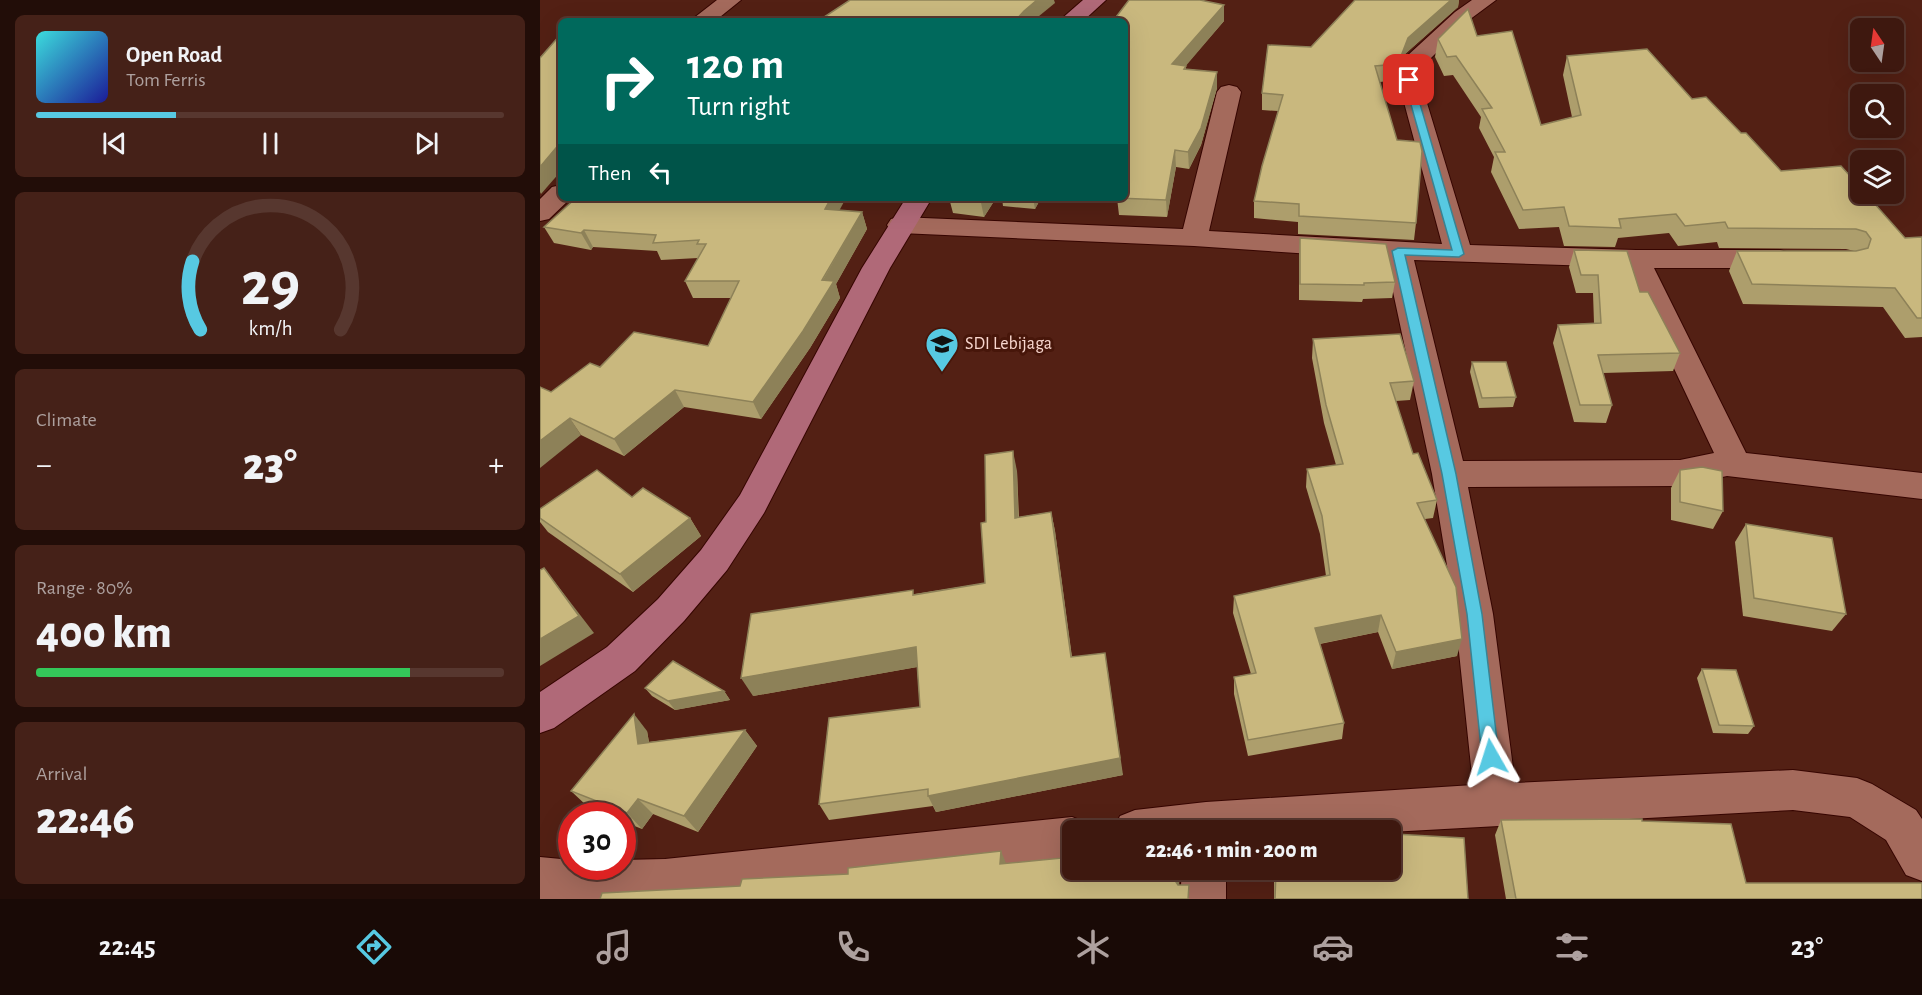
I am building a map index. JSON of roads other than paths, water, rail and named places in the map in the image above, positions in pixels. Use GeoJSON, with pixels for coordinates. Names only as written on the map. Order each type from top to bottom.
{"type":"FeatureCollection","features":[{"type":"Feature","properties":{"kind":"main road"},"geometry":{"type":"LineString","coordinates":[[1074,18],[1096,0]]}},
{"type":"Feature","properties":{"kind":"main road"},"geometry":{"type":"LineString","coordinates":[[540,715],[621,659],[671,610],[714,560],[752,504],[900,225],[917,201]]}},
{"type":"Feature","properties":{"kind":"street"},"geometry":{"type":"LineString","coordinates":[[704,18],[731,0]]}},
{"type":"Feature","properties":{"kind":"street"},"geometry":{"type":"LineString","coordinates":[[1459,254],[1409,80],[1415,61],[1462,16],[1486,0]]}},
{"type":"Feature","properties":{"kind":"street"},"geometry":{"type":"LineString","coordinates":[[1194,238],[1229,92]]}},
{"type":"Feature","properties":{"kind":"street"},"geometry":{"type":"LineString","coordinates":[[540,213],[558,196]]}},
{"type":"Feature","properties":{"kind":"street"},"geometry":{"type":"LineString","coordinates":[[900,225],[1194,238],[1459,254],[1636,259],[1801,259]]}},
{"type":"Feature","properties":{"kind":"street"},"geometry":{"type":"LineString","coordinates":[[1398,251],[1449,474],[1474,614],[1496,804]]}},
{"type":"Feature","properties":{"kind":"street"},"geometry":{"type":"LineString","coordinates":[[1636,259],[1723,436],[1731,455],[1727,463]]}},
{"type":"Feature","properties":{"kind":"street"},"geometry":{"type":"LineString","coordinates":[[1449,474],[1680,472],[1727,463],[1922,486]]}},
{"type":"Feature","properties":{"kind":"street"},"geometry":{"type":"LineString","coordinates":[[1294,820],[1496,804],[1793,790],[1857,798],[1901,825],[1922,859]]}},
{"type":"Feature","properties":{"kind":"street"},"geometry":{"type":"LineString","coordinates":[[540,879],[574,883],[665,881],[1062,839]]}},
{"type":"Feature","properties":{"kind":"street"},"geometry":{"type":"LineString","coordinates":[[1203,899],[1204,880]]}},
{"type":"Feature","properties":{"kind":"place","name":"SDI Lebijaga"},"geometry":{"type":"Point","coordinates":[942,373]}}]}
